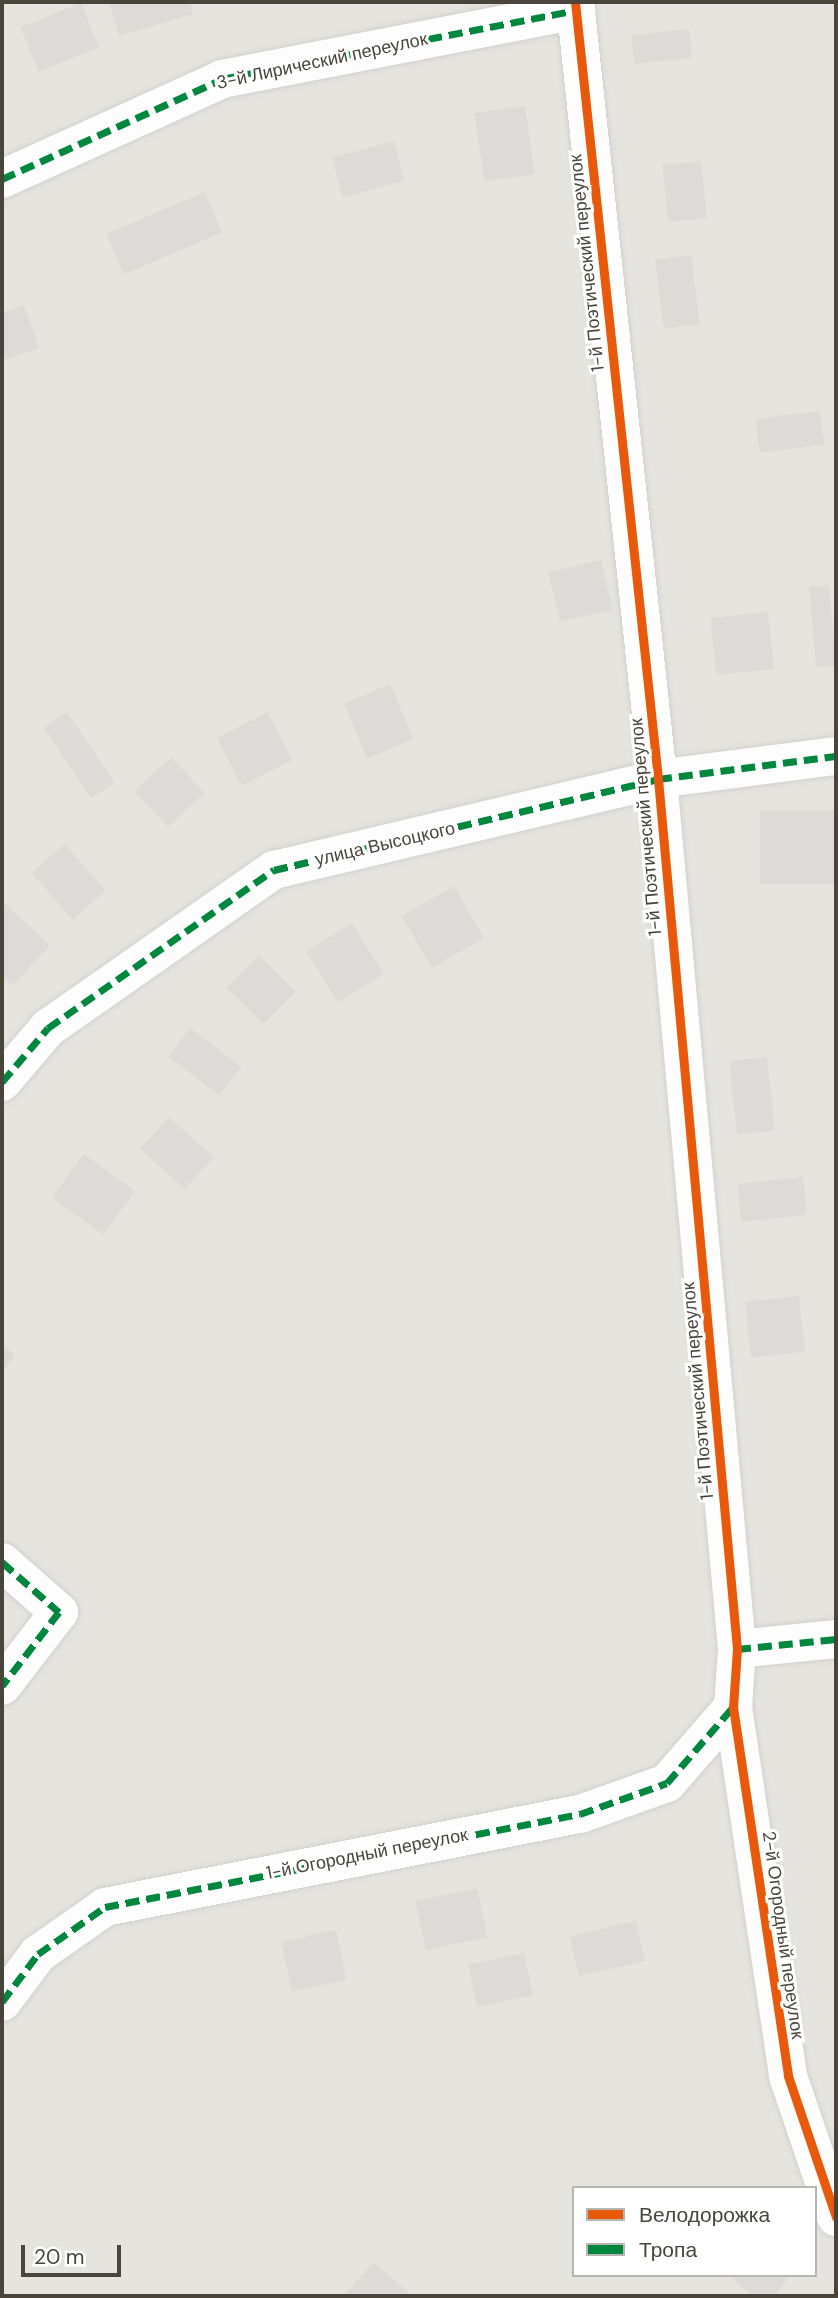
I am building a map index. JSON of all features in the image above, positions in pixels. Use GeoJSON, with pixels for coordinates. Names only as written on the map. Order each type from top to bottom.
{"type":"FeatureCollection","features":[{"type":"Feature","properties":{"kind":"street","name":"3-й Лирический переулок"},"geometry":{"type":"LineString","coordinates":[[2,179],[222,79],[576,6]]}},
{"type":"Feature","properties":{"kind":"street","name":"1-й Поэтический переулок"},"geometry":{"type":"LineString","coordinates":[[576,6],[658,779],[737,1649]]}},
{"type":"Feature","properties":{"kind":"street","name":"улица Высоцкого"},"geometry":{"type":"LineString","coordinates":[[2,1082],[48,1028],[274,870],[658,779],[836,756]]}},
{"type":"Feature","properties":{"kind":"street"},"geometry":{"type":"LineString","coordinates":[[2,1563],[59,1612],[2,1686]]}},
{"type":"Feature","properties":{"kind":"street"},"geometry":{"type":"LineString","coordinates":[[737,1649],[836,1639]]}},
{"type":"Feature","properties":{"kind":"street","name":"2-й Огородный переулок"},"geometry":{"type":"LineString","coordinates":[[737,1649],[733,1707],[788,2076],[836,2217]]}},
{"type":"Feature","properties":{"kind":"street","name":"1-й Огородный переулок"},"geometry":{"type":"LineString","coordinates":[[2,2002],[38,1954],[104,1907],[580,1814],[667,1783],[733,1707]]}},
{"type":"Feature","properties":{"kind":"shaded area"},"geometry":{"type":"Polygon","coordinates":[[[2,2],[836,2],[836,2296],[2,2296],[2,2]]]}},
{"type":"Feature","properties":{"kind":"building"},"geometry":{"type":"Polygon","coordinates":[[[109,2],[190,2],[193,14],[119,36],[109,2]]]}},
{"type":"Feature","properties":{"kind":"building"},"geometry":{"type":"Polygon","coordinates":[[[81,3],[99,48],[39,72],[21,27],[81,3]]]}},
{"type":"Feature","properties":{"kind":"building"},"geometry":{"type":"Polygon","coordinates":[[[689,29],[692,58],[634,64],[631,35],[689,29]]]}},
{"type":"Feature","properties":{"kind":"building"},"geometry":{"type":"Polygon","coordinates":[[[525,106],[535,174],[484,181],[474,113],[525,106]]]}},
{"type":"Feature","properties":{"kind":"building"},"geometry":{"type":"Polygon","coordinates":[[[394,141],[405,181],[343,197],[332,158],[394,141]]]}},
{"type":"Feature","properties":{"kind":"building"},"geometry":{"type":"Polygon","coordinates":[[[701,161],[707,218],[668,222],[662,165],[701,161]]]}},
{"type":"Feature","properties":{"kind":"building"},"geometry":{"type":"Polygon","coordinates":[[[205,192],[222,233],[124,274],[107,234],[205,192]]]}},
{"type":"Feature","properties":{"kind":"building"},"geometry":{"type":"Polygon","coordinates":[[[691,255],[700,324],[664,329],[655,259],[691,255]]]}},
{"type":"Feature","properties":{"kind":"building"},"geometry":{"type":"Polygon","coordinates":[[[24,305],[39,348],[2,361],[2,313],[24,305]]]}},
{"type":"Feature","properties":{"kind":"building"},"geometry":{"type":"Polygon","coordinates":[[[820,411],[824,445],[760,453],[755,419],[820,411]]]}},
{"type":"Feature","properties":{"kind":"building"},"geometry":{"type":"Polygon","coordinates":[[[601,560],[612,610],[560,622],[548,572],[601,560]]]}},
{"type":"Feature","properties":{"kind":"building"},"geometry":{"type":"Polygon","coordinates":[[[829,585],[836,666],[816,667],[809,587],[829,585]]]}},
{"type":"Feature","properties":{"kind":"building"},"geometry":{"type":"Polygon","coordinates":[[[768,612],[774,669],[716,675],[710,618],[768,612]]]}},
{"type":"Feature","properties":{"kind":"building"},"geometry":{"type":"Polygon","coordinates":[[[390,684],[413,739],[367,759],[344,704],[390,684]]]}},
{"type":"Feature","properties":{"kind":"building"},"geometry":{"type":"Polygon","coordinates":[[[67,712],[115,782],[91,798],[44,728],[67,712]]]}},
{"type":"Feature","properties":{"kind":"building"},"geometry":{"type":"Polygon","coordinates":[[[268,712],[293,760],[242,786],[217,738],[268,712]]]}},
{"type":"Feature","properties":{"kind":"building"},"geometry":{"type":"Polygon","coordinates":[[[171,757],[204,793],[168,827],[134,791],[171,757]]]}},
{"type":"Feature","properties":{"kind":"building"},"geometry":{"type":"Polygon","coordinates":[[[760,810],[836,810],[836,884],[760,884],[760,810]]]}},
{"type":"Feature","properties":{"kind":"building"},"geometry":{"type":"Polygon","coordinates":[[[65,844],[106,891],[72,920],[32,873],[65,844]]]}},
{"type":"Feature","properties":{"kind":"building"},"geometry":{"type":"Polygon","coordinates":[[[454,886],[484,938],[432,968],[402,916],[454,886]]]}},
{"type":"Feature","properties":{"kind":"building"},"geometry":{"type":"Polygon","coordinates":[[[2,901],[50,945],[13,986],[2,977],[2,901]]]}},
{"type":"Feature","properties":{"kind":"building"},"geometry":{"type":"Polygon","coordinates":[[[352,923],[384,974],[338,1002],[306,952],[352,923]]]}},
{"type":"Feature","properties":{"kind":"building"},"geometry":{"type":"Polygon","coordinates":[[[259,955],[296,992],[263,1024],[226,988],[259,955]]]}},
{"type":"Feature","properties":{"kind":"building"},"geometry":{"type":"Polygon","coordinates":[[[190,1028],[241,1067],[219,1095],[168,1057],[190,1028]]]}},
{"type":"Feature","properties":{"kind":"building"},"geometry":{"type":"Polygon","coordinates":[[[767,1057],[775,1131],[737,1135],[729,1061],[767,1057]]]}},
{"type":"Feature","properties":{"kind":"building"},"geometry":{"type":"Polygon","coordinates":[[[169,1117],[214,1157],[185,1189],[140,1149],[169,1117]]]}},
{"type":"Feature","properties":{"kind":"building"},"geometry":{"type":"Polygon","coordinates":[[[84,1154],[135,1191],[103,1235],[52,1198],[84,1154]]]}},
{"type":"Feature","properties":{"kind":"building"},"geometry":{"type":"Polygon","coordinates":[[[803,1177],[807,1215],[741,1222],[737,1184],[803,1177]]]}},
{"type":"Feature","properties":{"kind":"building"},"geometry":{"type":"Polygon","coordinates":[[[799,1296],[805,1352],[751,1357],[745,1302],[799,1296]]]}},
{"type":"Feature","properties":{"kind":"building"},"geometry":{"type":"Polygon","coordinates":[[[2,1344],[15,1355],[2,1372],[2,1344]]]}},
{"type":"Feature","properties":{"kind":"building"},"geometry":{"type":"Polygon","coordinates":[[[477,1888],[487,1937],[426,1950],[415,1901],[477,1888]]]}},
{"type":"Feature","properties":{"kind":"building"},"geometry":{"type":"Polygon","coordinates":[[[636,1921],[645,1961],[579,1976],[570,1936],[636,1921]]]}},
{"type":"Feature","properties":{"kind":"building"},"geometry":{"type":"Polygon","coordinates":[[[336,1930],[347,1980],[292,1992],[281,1942],[336,1930]]]}},
{"type":"Feature","properties":{"kind":"building"},"geometry":{"type":"Polygon","coordinates":[[[524,1953],[533,1995],[477,2007],[468,1965],[524,1953]]]}},
{"type":"Feature","properties":{"kind":"building"},"geometry":{"type":"Polygon","coordinates":[[[373,2262],[413,2296],[344,2296],[373,2262]]]}},
{"type":"Feature","properties":{"kind":"building"},"geometry":{"type":"Polygon","coordinates":[[[729,2277],[789,2277],[774,2296],[753,2296],[729,2277]]]}},
{"type":"Feature","properties":{"kind":"marked path"},"geometry":{"type":"LineString","coordinates":[[2,179],[222,79],[576,10]]}},
{"type":"Feature","properties":{"kind":"marked path"},"geometry":{"type":"LineString","coordinates":[[2,1082],[48,1028],[274,870],[658,779],[836,756]]}},
{"type":"Feature","properties":{"kind":"marked path"},"geometry":{"type":"LineString","coordinates":[[2,1562],[59,1612],[2,1686]]}},
{"type":"Feature","properties":{"kind":"marked path"},"geometry":{"type":"LineString","coordinates":[[737,1649],[836,1639]]}},
{"type":"Feature","properties":{"kind":"marked path"},"geometry":{"type":"LineString","coordinates":[[2,2002],[38,1954],[105,1907],[580,1814],[667,1783],[733,1707]]}},
{"type":"Feature","properties":{"kind":"cycle path"},"geometry":{"type":"LineString","coordinates":[[575,2],[658,779],[737,1649],[733,1707],[788,2076],[836,2217]]}}]}
